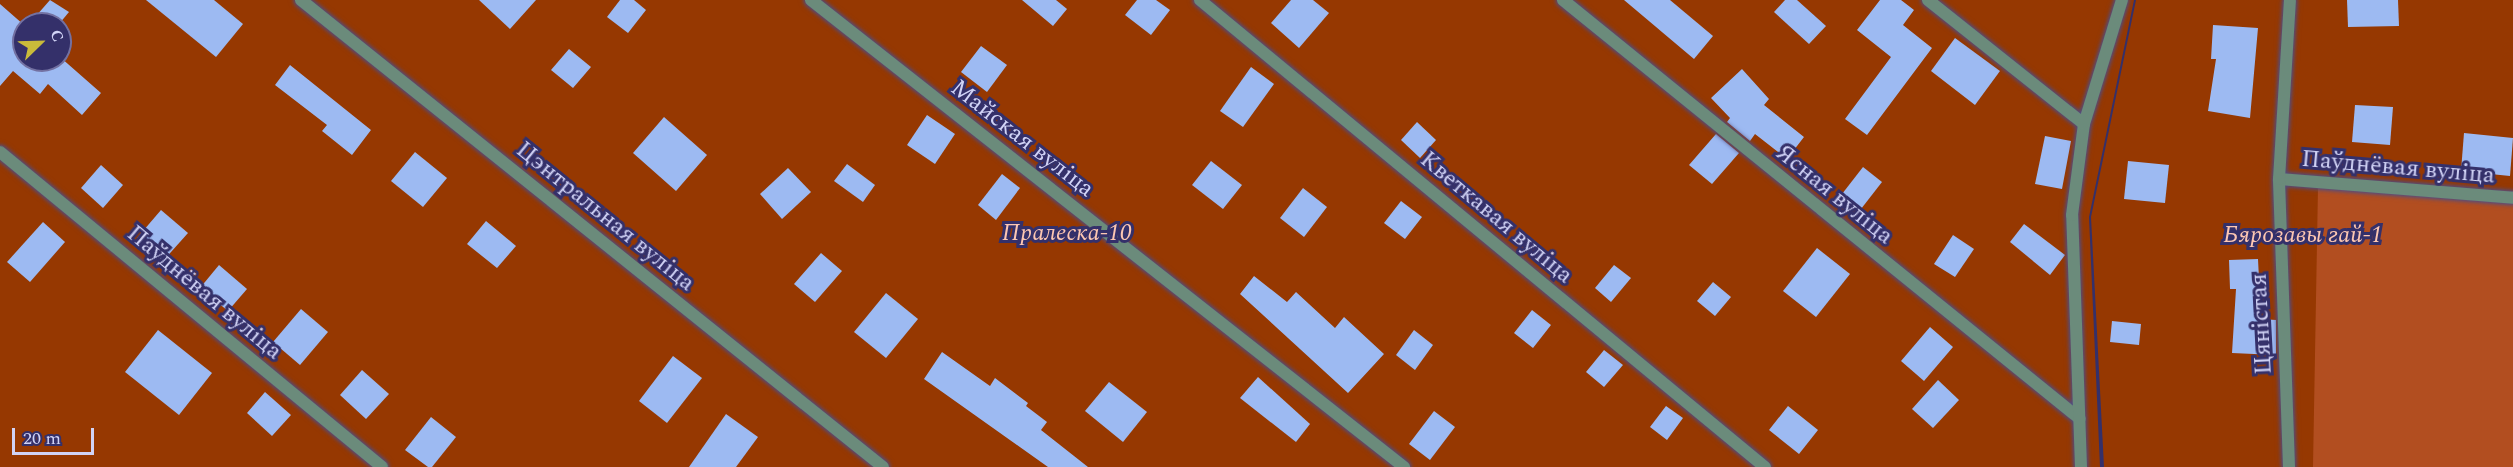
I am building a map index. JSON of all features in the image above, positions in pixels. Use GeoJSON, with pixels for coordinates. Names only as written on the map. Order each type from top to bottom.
{"type":"FeatureCollection","features":[{"type":"Feature","properties":{"kind":"street","name":"Цэнтральная вуліца"},"geometry":{"type":"LineString","coordinates":[[301,0],[883,467]]}},
{"type":"Feature","properties":{"kind":"street","name":"Майская вуліца"},"geometry":{"type":"LineString","coordinates":[[811,0],[1404,467]]}},
{"type":"Feature","properties":{"kind":"street","name":"Кветкавая вуліца"},"geometry":{"type":"LineString","coordinates":[[1200,0],[1765,467]]}},
{"type":"Feature","properties":{"kind":"street","name":"Ясная вуліца"},"geometry":{"type":"LineString","coordinates":[[1563,0],[2080,419]]}},
{"type":"Feature","properties":{"kind":"street"},"geometry":{"type":"LineString","coordinates":[[1928,0],[2084,124]]}},
{"type":"Feature","properties":{"kind":"street"},"geometry":{"type":"LineString","coordinates":[[2081,467],[2072,215],[2084,124],[2122,0]]}},
{"type":"Feature","properties":{"kind":"street","name":"Цяністая"},"geometry":{"type":"LineString","coordinates":[[2289,467],[2279,179],[2290,0]]}},
{"type":"Feature","properties":{"kind":"street","name":"Паўднёвая вуліца"},"geometry":{"type":"LineString","coordinates":[[0,152],[382,467]]}},
{"type":"Feature","properties":{"kind":"street","name":"Паўднёвая вуліца"},"geometry":{"type":"LineString","coordinates":[[2279,179],[2513,198]]}},
{"type":"Feature","properties":{"kind":"green space","name":"Пралеска-10"},"geometry":{"type":"Polygon","coordinates":[[[0,0],[2134,0],[2089,217],[2100,467],[0,467],[0,0]]]}},
{"type":"Feature","properties":{"kind":"green space","name":"Бярозавы гай-1"},"geometry":{"type":"Polygon","coordinates":[[[2136,0],[2513,0],[2513,467],[2104,467],[2091,217],[2136,0]]]}},
{"type":"Feature","properties":{"kind":"shaded area"},"geometry":{"type":"Polygon","coordinates":[[[2318,187],[2513,191],[2513,467],[2313,467],[2318,187]]]}},
{"type":"Feature","properties":{"kind":"building"},"geometry":{"type":"Polygon","coordinates":[[[50,0],[69,12],[40,12],[50,0]]]}},
{"type":"Feature","properties":{"kind":"building"},"geometry":{"type":"Polygon","coordinates":[[[146,0],[214,0],[243,24],[216,57],[146,0]]]}},
{"type":"Feature","properties":{"kind":"building"},"geometry":{"type":"Polygon","coordinates":[[[479,0],[536,0],[510,29],[479,0]]]}},
{"type":"Feature","properties":{"kind":"building"},"geometry":{"type":"Polygon","coordinates":[[[620,0],[634,0],[646,10],[628,33],[607,17],[620,0]]]}},
{"type":"Feature","properties":{"kind":"building"},"geometry":{"type":"Polygon","coordinates":[[[1022,0],[1056,0],[1067,9],[1053,26],[1022,0]]]}},
{"type":"Feature","properties":{"kind":"building"},"geometry":{"type":"Polygon","coordinates":[[[1137,0],[1156,0],[1170,10],[1151,35],[1125,15],[1137,0]]]}},
{"type":"Feature","properties":{"kind":"building"},"geometry":{"type":"Polygon","coordinates":[[[1291,0],[1313,0],[1329,13],[1299,48],[1271,23],[1291,0]]]}},
{"type":"Feature","properties":{"kind":"building"},"geometry":{"type":"Polygon","coordinates":[[[1624,0],[1670,0],[1713,36],[1694,59],[1624,0]]]}},
{"type":"Feature","properties":{"kind":"building"},"geometry":{"type":"Polygon","coordinates":[[[1785,0],[1797,0],[1826,26],[1809,44],[1774,12],[1785,0]]]}},
{"type":"Feature","properties":{"kind":"building"},"geometry":{"type":"Polygon","coordinates":[[[1880,0],[1901,0],[1914,10],[1903,25],[1932,48],[1867,135],[1845,119],[1891,57],[1857,30],[1880,0]]]}},
{"type":"Feature","properties":{"kind":"building"},"geometry":{"type":"Polygon","coordinates":[[[2347,0],[2398,0],[2399,26],[2348,27],[2347,0]]]}},
{"type":"Feature","properties":{"kind":"building"},"geometry":{"type":"Polygon","coordinates":[[[0,4],[12,14],[12,72],[0,86],[0,4]]]}},
{"type":"Feature","properties":{"kind":"building"},"geometry":{"type":"Polygon","coordinates":[[[2213,25],[2258,28],[2250,118],[2208,111],[2216,59],[2211,59],[2213,25]]]}},
{"type":"Feature","properties":{"kind":"building"},"geometry":{"type":"Polygon","coordinates":[[[1955,38],[2000,71],[1975,105],[1931,71],[1955,38]]]}},
{"type":"Feature","properties":{"kind":"building"},"geometry":{"type":"Polygon","coordinates":[[[981,46],[1007,65],[987,92],[961,72],[981,46]]]}},
{"type":"Feature","properties":{"kind":"building"},"geometry":{"type":"Polygon","coordinates":[[[569,49],[591,67],[573,88],[551,70],[569,49]]]}},
{"type":"Feature","properties":{"kind":"building"},"geometry":{"type":"Polygon","coordinates":[[[290,65],[371,130],[352,155],[322,131],[327,125],[275,85],[290,65]]]}},
{"type":"Feature","properties":{"kind":"building"},"geometry":{"type":"Polygon","coordinates":[[[1251,67],[1274,84],[1243,127],[1220,111],[1251,67]]]}},
{"type":"Feature","properties":{"kind":"building"},"geometry":{"type":"Polygon","coordinates":[[[72,68],[101,93],[82,115],[48,84],[40,94],[14,72],[72,72],[72,68]]]}},
{"type":"Feature","properties":{"kind":"building"},"geometry":{"type":"Polygon","coordinates":[[[1742,69],[1769,99],[1764,105],[1804,137],[1787,159],[1755,134],[1750,141],[1727,122],[1730,118],[1711,98],[1742,69]]]}},
{"type":"Feature","properties":{"kind":"building"},"geometry":{"type":"Polygon","coordinates":[[[2355,105],[2393,107],[2390,145],[2352,142],[2355,105]]]}},
{"type":"Feature","properties":{"kind":"building"},"geometry":{"type":"Polygon","coordinates":[[[927,115],[955,134],[935,164],[907,145],[927,115]]]}},
{"type":"Feature","properties":{"kind":"building"},"geometry":{"type":"Polygon","coordinates":[[[664,117],[707,155],[676,191],[633,153],[664,117]]]}},
{"type":"Feature","properties":{"kind":"building"},"geometry":{"type":"Polygon","coordinates":[[[1417,122],[1436,140],[1420,158],[1401,140],[1417,122]]]}},
{"type":"Feature","properties":{"kind":"building"},"geometry":{"type":"Polygon","coordinates":[[[2464,133],[2513,138],[2510,176],[2461,171],[2464,133]]]}},
{"type":"Feature","properties":{"kind":"building"},"geometry":{"type":"Polygon","coordinates":[[[1716,134],[1739,153],[1712,184],[1689,165],[1716,134]]]}},
{"type":"Feature","properties":{"kind":"building"},"geometry":{"type":"Polygon","coordinates":[[[2045,136],[2071,141],[2062,189],[2035,184],[2045,136]]]}},
{"type":"Feature","properties":{"kind":"building"},"geometry":{"type":"Polygon","coordinates":[[[415,152],[447,178],[423,207],[391,181],[415,152]]]}},
{"type":"Feature","properties":{"kind":"building"},"geometry":{"type":"Polygon","coordinates":[[[1211,161],[1242,185],[1223,209],[1192,185],[1211,161]]]}},
{"type":"Feature","properties":{"kind":"building"},"geometry":{"type":"Polygon","coordinates":[[[2128,161],[2169,165],[2165,203],[2124,199],[2128,161]]]}},
{"type":"Feature","properties":{"kind":"building"},"geometry":{"type":"Polygon","coordinates":[[[847,164],[875,185],[863,202],[834,181],[847,164]]]}},
{"type":"Feature","properties":{"kind":"building"},"geometry":{"type":"Polygon","coordinates":[[[101,165],[123,185],[103,208],[81,188],[101,165]]]}},
{"type":"Feature","properties":{"kind":"building"},"geometry":{"type":"Polygon","coordinates":[[[1863,167],[1882,182],[1861,209],[1842,194],[1863,167]]]}},
{"type":"Feature","properties":{"kind":"building"},"geometry":{"type":"Polygon","coordinates":[[[788,168],[811,192],[782,219],[760,194],[788,168]]]}},
{"type":"Feature","properties":{"kind":"building"},"geometry":{"type":"Polygon","coordinates":[[[1002,174],[1020,188],[996,220],[978,205],[1002,174]]]}},
{"type":"Feature","properties":{"kind":"building"},"geometry":{"type":"Polygon","coordinates":[[[1303,188],[1327,207],[1304,237],[1280,218],[1303,188]]]}},
{"type":"Feature","properties":{"kind":"building"},"geometry":{"type":"Polygon","coordinates":[[[1401,201],[1422,217],[1405,239],[1384,223],[1401,201]]]}},
{"type":"Feature","properties":{"kind":"building"},"geometry":{"type":"Polygon","coordinates":[[[161,210],[188,233],[163,261],[137,238],[161,210]]]}},
{"type":"Feature","properties":{"kind":"building"},"geometry":{"type":"Polygon","coordinates":[[[486,221],[516,246],[497,268],[467,244],[486,221]]]}},
{"type":"Feature","properties":{"kind":"building"},"geometry":{"type":"Polygon","coordinates":[[[43,222],[65,242],[30,282],[7,262],[43,222]]]}},
{"type":"Feature","properties":{"kind":"building"},"geometry":{"type":"Polygon","coordinates":[[[2024,224],[2065,255],[2050,275],[2010,242],[2024,224]]]}},
{"type":"Feature","properties":{"kind":"building"},"geometry":{"type":"Polygon","coordinates":[[[1953,235],[1974,249],[1955,277],[1934,264],[1953,235]]]}},
{"type":"Feature","properties":{"kind":"building"},"geometry":{"type":"Polygon","coordinates":[[[1817,248],[1850,274],[1816,317],[1783,291],[1817,248]]]}},
{"type":"Feature","properties":{"kind":"building"},"geometry":{"type":"Polygon","coordinates":[[[821,253],[842,271],[815,302],[794,284],[821,253]]]}},
{"type":"Feature","properties":{"kind":"building"},"geometry":{"type":"Polygon","coordinates":[[[2258,259],[2261,319],[2276,320],[2276,355],[2232,353],[2236,289],[2230,289],[2229,260],[2258,259]]]}},
{"type":"Feature","properties":{"kind":"building"},"geometry":{"type":"Polygon","coordinates":[[[219,265],[247,289],[228,311],[200,288],[219,265]]]}},
{"type":"Feature","properties":{"kind":"building"},"geometry":{"type":"Polygon","coordinates":[[[1614,265],[1631,278],[1611,302],[1595,288],[1614,265]]]}},
{"type":"Feature","properties":{"kind":"building"},"geometry":{"type":"Polygon","coordinates":[[[1254,276],[1287,302],[1296,292],[1335,328],[1344,317],[1384,354],[1348,393],[1240,294],[1254,276]]]}},
{"type":"Feature","properties":{"kind":"building"},"geometry":{"type":"Polygon","coordinates":[[[1713,282],[1731,297],[1715,316],[1697,301],[1713,282]]]}},
{"type":"Feature","properties":{"kind":"building"},"geometry":{"type":"Polygon","coordinates":[[[886,293],[918,319],[886,358],[854,332],[886,293]]]}},
{"type":"Feature","properties":{"kind":"building"},"geometry":{"type":"Polygon","coordinates":[[[301,309],[328,332],[300,365],[273,342],[301,309]]]}},
{"type":"Feature","properties":{"kind":"building"},"geometry":{"type":"Polygon","coordinates":[[[1532,310],[1551,325],[1533,348],[1514,333],[1532,310]]]}},
{"type":"Feature","properties":{"kind":"building"},"geometry":{"type":"Polygon","coordinates":[[[2112,321],[2141,324],[2139,345],[2110,342],[2112,321]]]}},
{"type":"Feature","properties":{"kind":"building"},"geometry":{"type":"Polygon","coordinates":[[[1930,327],[1953,347],[1924,381],[1901,361],[1930,327]]]}},
{"type":"Feature","properties":{"kind":"building"},"geometry":{"type":"Polygon","coordinates":[[[158,330],[212,373],[179,415],[125,372],[158,330]]]}},
{"type":"Feature","properties":{"kind":"building"},"geometry":{"type":"Polygon","coordinates":[[[1414,330],[1433,345],[1415,370],[1396,355],[1414,330]]]}},
{"type":"Feature","properties":{"kind":"building"},"geometry":{"type":"Polygon","coordinates":[[[1604,350],[1623,365],[1604,387],[1586,372],[1604,350]]]}},
{"type":"Feature","properties":{"kind":"building"},"geometry":{"type":"Polygon","coordinates":[[[942,352],[990,386],[995,378],[1028,403],[1026,406],[1047,422],[1041,430],[1088,467],[1048,467],[924,379],[942,352]]]}},
{"type":"Feature","properties":{"kind":"building"},"geometry":{"type":"Polygon","coordinates":[[[673,356],[702,378],[667,423],[639,401],[673,356]]]}},
{"type":"Feature","properties":{"kind":"building"},"geometry":{"type":"Polygon","coordinates":[[[362,370],[389,394],[366,419],[340,395],[362,370]]]}},
{"type":"Feature","properties":{"kind":"building"},"geometry":{"type":"Polygon","coordinates":[[[1258,377],[1310,424],[1296,442],[1240,398],[1258,377]]]}},
{"type":"Feature","properties":{"kind":"building"},"geometry":{"type":"Polygon","coordinates":[[[1938,380],[1959,400],[1933,428],[1912,409],[1938,380]]]}},
{"type":"Feature","properties":{"kind":"building"},"geometry":{"type":"Polygon","coordinates":[[[1109,382],[1147,412],[1123,442],[1085,411],[1109,382]]]}},
{"type":"Feature","properties":{"kind":"building"},"geometry":{"type":"Polygon","coordinates":[[[265,392],[291,415],[272,436],[247,413],[265,392]]]}},
{"type":"Feature","properties":{"kind":"building"},"geometry":{"type":"Polygon","coordinates":[[[1666,406],[1683,418],[1667,440],[1650,427],[1666,406]]]}},
{"type":"Feature","properties":{"kind":"building"},"geometry":{"type":"Polygon","coordinates":[[[1788,406],[1818,430],[1799,454],[1769,430],[1788,406]]]}},
{"type":"Feature","properties":{"kind":"building"},"geometry":{"type":"Polygon","coordinates":[[[1434,411],[1455,427],[1430,460],[1409,444],[1434,411]]]}},
{"type":"Feature","properties":{"kind":"building"},"geometry":{"type":"Polygon","coordinates":[[[726,414],[758,437],[736,467],[689,467],[726,414]]]}},
{"type":"Feature","properties":{"kind":"building"},"geometry":{"type":"Polygon","coordinates":[[[431,417],[456,437],[432,467],[428,467],[405,450],[431,417]]]}}]}
